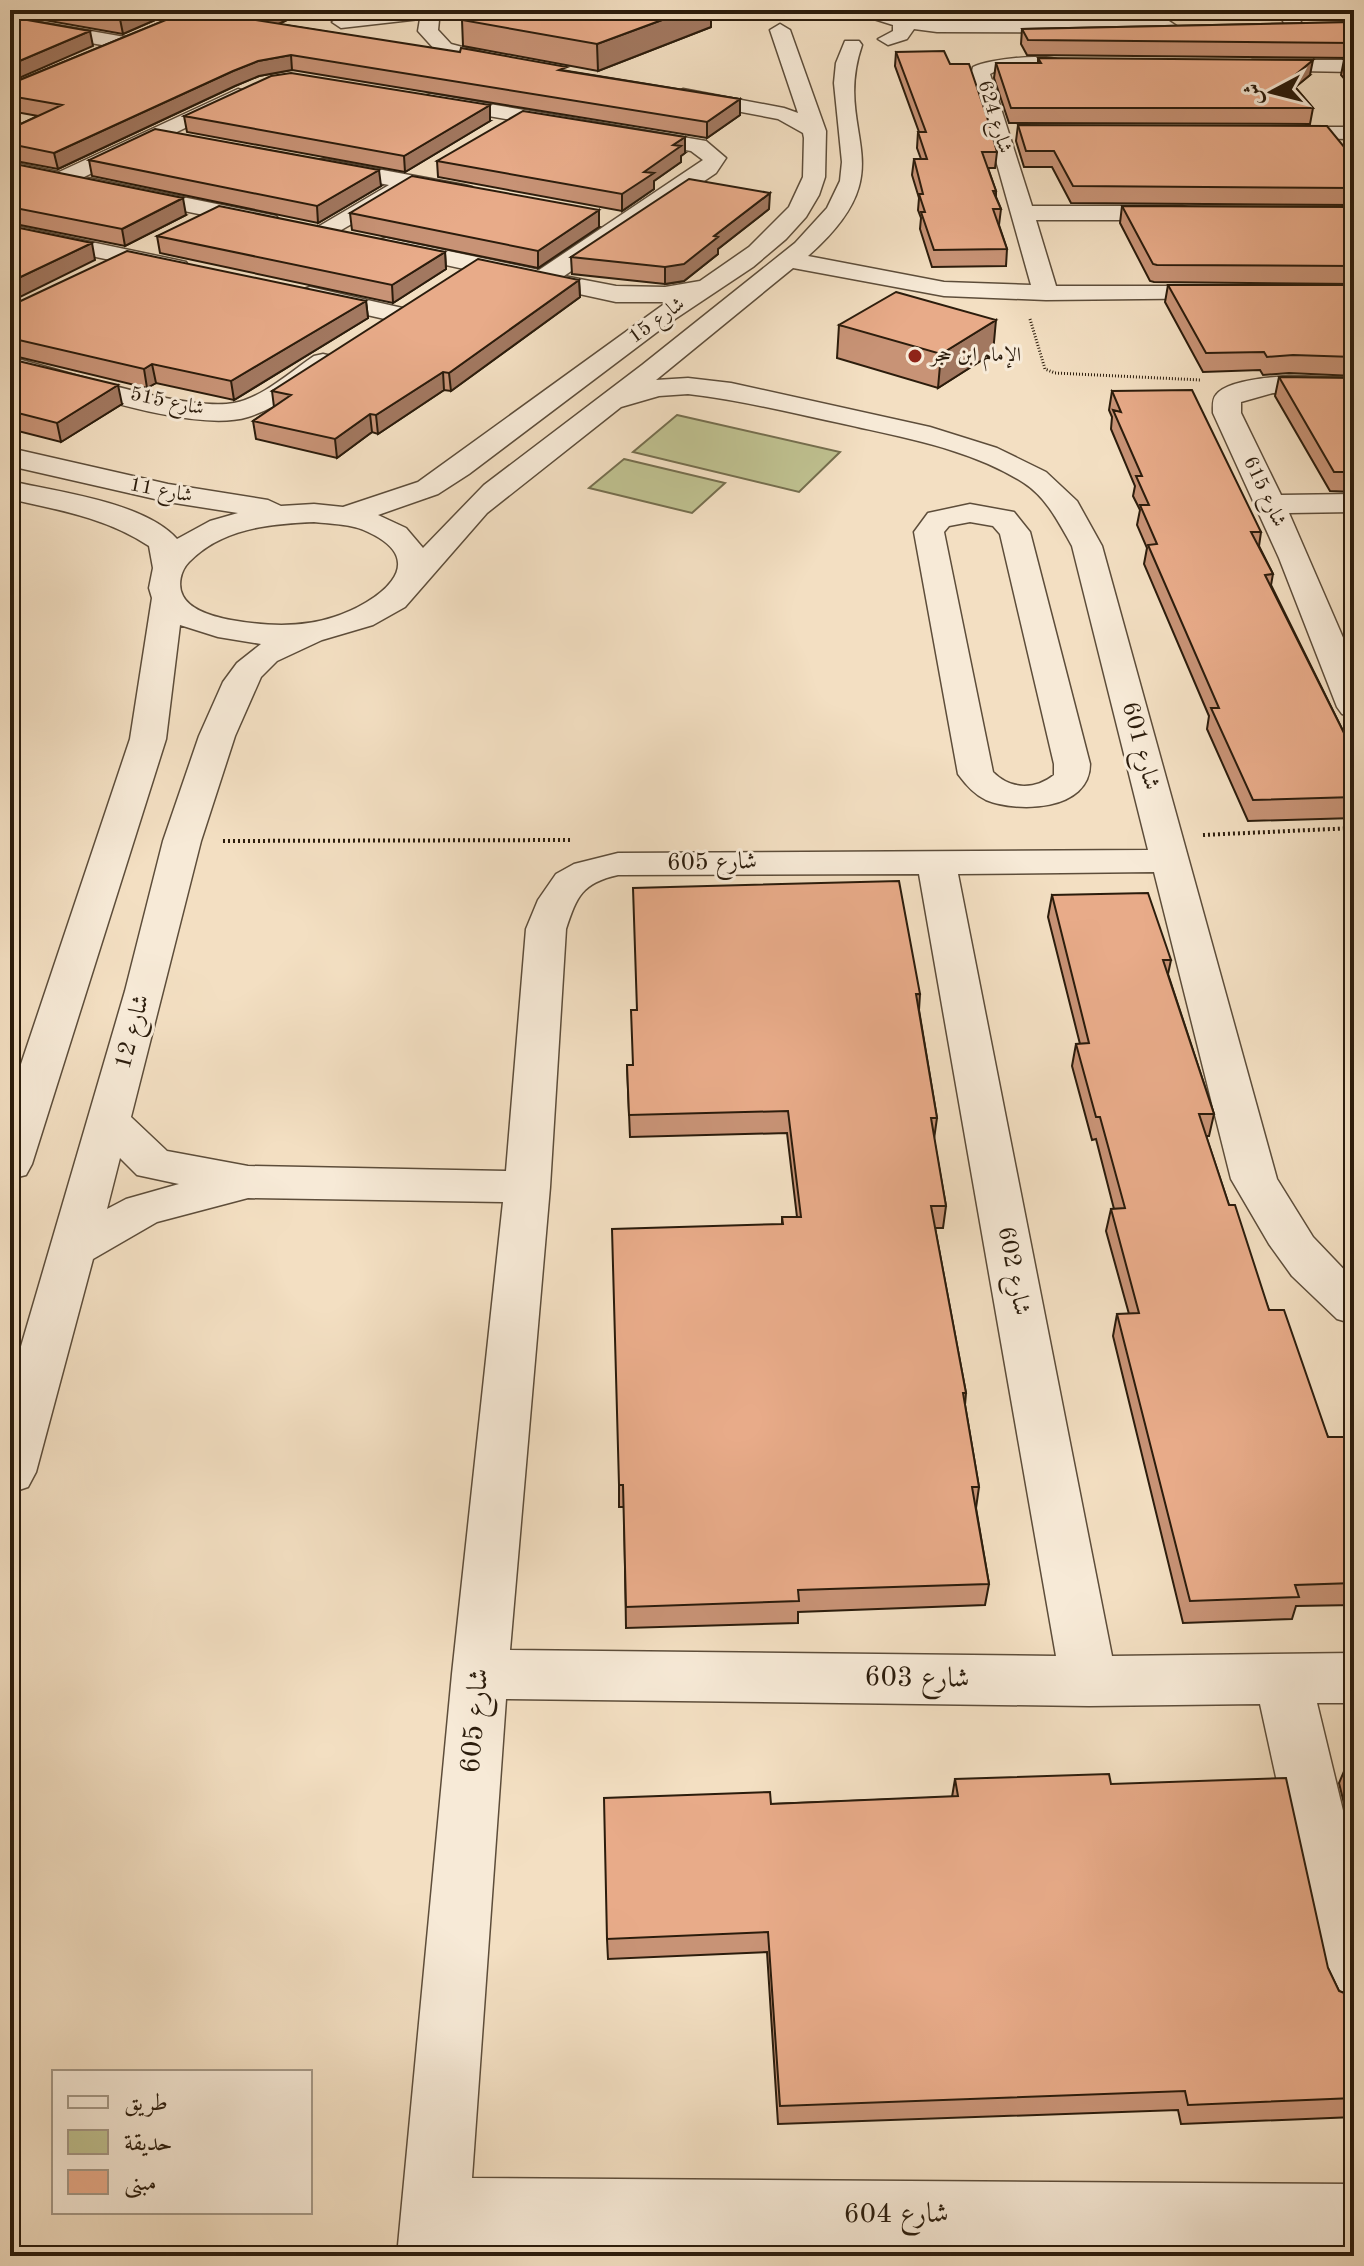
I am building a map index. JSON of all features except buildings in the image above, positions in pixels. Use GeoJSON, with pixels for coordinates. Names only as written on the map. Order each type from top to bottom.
{"type":"FeatureCollection","features":[{"type":"Feature","properties":{"kind":"street"},"geometry":{"type":"LineString","coordinates":[[865,10],[894,20],[985,27],[1178,32]]}},
{"type":"Feature","properties":{"kind":"street"},"geometry":{"type":"LineString","coordinates":[[341,22],[430,12],[428,31],[444,48],[522,67]]}},
{"type":"Feature","properties":{"kind":"street","name":"شارع 15"},"geometry":{"type":"LineString","coordinates":[[313,632],[349,623],[380,610],[402,594],[414,576],[476,507],[789,260],[843,201],[852,179],[844,45],[881,42],[894,20]]}},
{"type":"Feature","properties":{"kind":"street"},"geometry":{"type":"LineString","coordinates":[[1265,28],[1299,20]]}},
{"type":"Feature","properties":{"kind":"street","name":"شارع 15"},"geometry":{"type":"LineString","coordinates":[[346,516],[428,488],[768,243],[794,217],[808,197],[817,152],[815,131],[803,89],[786,54],[786,22],[808,41]]}},
{"type":"Feature","properties":{"kind":"street"},"geometry":{"type":"LineString","coordinates":[[10,23],[125,43]]}},
{"type":"Feature","properties":{"kind":"street"},"geometry":{"type":"LineString","coordinates":[[96,55],[149,33]]}},
{"type":"Feature","properties":{"kind":"street","name":"شارع 624"},"geometry":{"type":"LineString","coordinates":[[1035,293],[1024,213],[1007,132],[980,80],[980,71],[993,65],[1070,64]]}},
{"type":"Feature","properties":{"kind":"street"},"geometry":{"type":"LineString","coordinates":[[1238,65],[1354,66]]}},
{"type":"Feature","properties":{"kind":"street"},"geometry":{"type":"LineString","coordinates":[[1316,66],[1331,90]]}},
{"type":"Feature","properties":{"kind":"street"},"geometry":{"type":"LineString","coordinates":[[62,179],[255,88]]}},
{"type":"Feature","properties":{"kind":"street"},"geometry":{"type":"LineString","coordinates":[[717,101],[780,99],[803,89]]}},
{"type":"Feature","properties":{"kind":"street"},"geometry":{"type":"LineString","coordinates":[[655,90],[784,114],[815,131]]}},
{"type":"Feature","properties":{"kind":"street"},"geometry":{"type":"LineString","coordinates":[[484,109],[509,94]]}},
{"type":"Feature","properties":{"kind":"street"},"geometry":{"type":"LineString","coordinates":[[406,96],[698,146],[715,158],[708,168],[544,278]]}},
{"type":"Feature","properties":{"kind":"street"},"geometry":{"type":"LineString","coordinates":[[496,130],[520,116]]}},
{"type":"Feature","properties":{"kind":"street"},"geometry":{"type":"LineString","coordinates":[[1246,133],[1351,125]]}},
{"type":"Feature","properties":{"kind":"street"},"geometry":{"type":"LineString","coordinates":[[155,135],[185,140]]}},
{"type":"Feature","properties":{"kind":"street"},"geometry":{"type":"LineString","coordinates":[[305,162],[488,196]]}},
{"type":"Feature","properties":{"kind":"street"},"geometry":{"type":"LineString","coordinates":[[324,233],[434,167]]}},
{"type":"Feature","properties":{"kind":"street"},"geometry":{"type":"LineString","coordinates":[[10,169],[616,294],[665,295],[706,286]]}},
{"type":"Feature","properties":{"kind":"street"},"geometry":{"type":"LineString","coordinates":[[89,276],[220,211]]}},
{"type":"Feature","properties":{"kind":"street"},"geometry":{"type":"LineString","coordinates":[[1024,213],[1213,213]]}},
{"type":"Feature","properties":{"kind":"street"},"geometry":{"type":"LineString","coordinates":[[596,216],[627,222]]}},
{"type":"Feature","properties":{"kind":"street"},"geometry":{"type":"LineString","coordinates":[[10,232],[203,273]]}},
{"type":"Feature","properties":{"kind":"street"},"geometry":{"type":"LineString","coordinates":[[789,260],[944,289],[1035,293],[1246,293]]}},
{"type":"Feature","properties":{"kind":"street"},"geometry":{"type":"LineString","coordinates":[[451,280],[477,264]]}},
{"type":"Feature","properties":{"kind":"street"},"geometry":{"type":"LineString","coordinates":[[293,292],[398,314]]}},
{"type":"Feature","properties":{"kind":"street"},"geometry":{"type":"LineString","coordinates":[[616,294],[643,311],[647,319],[643,331]]}},
{"type":"Feature","properties":{"kind":"street"},"geometry":{"type":"LineString","coordinates":[[373,330],[424,297]]}},
{"type":"Feature","properties":{"kind":"street","name":"شارع 601"},"geometry":{"type":"LineString","coordinates":[[688,341],[683,365],[697,378],[731,391]]}},
{"type":"Feature","properties":{"kind":"street","name":"شارع 515"},"geometry":{"type":"LineString","coordinates":[[10,365],[200,412],[234,412],[256,405],[348,346]]}},
{"type":"Feature","properties":{"kind":"street"},"geometry":{"type":"LineString","coordinates":[[1241,390],[1266,385],[1354,386]]}},
{"type":"Feature","properties":{"kind":"street","name":"شارع 601"},"geometry":{"type":"LineString","coordinates":[[612,401],[657,388],[688,386],[731,391],[930,435],[987,454],[1036,478],[1066,507],[1087,546],[1077,640],[1171,861],[1254,1179],[1286,1238],[1335,1292],[1354,1306]]}},
{"type":"Feature","properties":{"kind":"street","name":"شارع 615"},"geometry":{"type":"LineString","coordinates":[[1241,390],[1227,398],[1227,413],[1271,504],[1341,635],[1354,707]]}},
{"type":"Feature","properties":{"kind":"street","name":"شارع 11"},"geometry":{"type":"LineString","coordinates":[[10,457],[168,493],[239,506],[314,513]]}},
{"type":"Feature","properties":{"kind":"street","name":"شارع 11"},"geometry":{"type":"LineString","coordinates":[[10,490],[120,517],[150,531],[164,542],[168,583]]}},
{"type":"Feature","properties":{"kind":"street"},"geometry":{"type":"LineString","coordinates":[[1271,504],[1354,503]]}},
{"type":"Feature","properties":{"kind":"street"},"geometry":{"type":"LineString","coordinates":[[10,1164],[148,739],[168,583],[183,549],[229,526],[277,515],[314,513],[346,516],[378,525],[402,539],[414,556],[414,576]]}},
{"type":"Feature","properties":{"kind":"street"},"geometry":{"type":"LineString","coordinates":[[970,513],[990,514],[1011,524],[1077,640],[1072,778],[1062,789],[1048,795],[996,792],[984,785],[976,774],[929,532],[932,525],[939,519],[970,513]]}},
{"type":"Feature","properties":{"kind":"street"},"geometry":{"type":"LineString","coordinates":[[168,583],[183,613],[218,628],[275,635],[313,632]]}},
{"type":"Feature","properties":{"kind":"street","name":"شارع 12"},"geometry":{"type":"LineString","coordinates":[[10,1472],[109,1121],[182,841],[217,736],[240,682],[249,670],[265,654],[313,632]]}},
{"type":"Feature","properties":{"kind":"street","name":"شارع 602"},"geometry":{"type":"LineString","coordinates":[[936,860],[1089,1681]]}},
{"type":"Feature","properties":{"kind":"street","name":"شارع 605"},"geometry":{"type":"LineString","coordinates":[[434,2234],[480,1674],[527,1187],[546,929],[560,889],[584,870],[618,864],[1171,861]]}},
{"type":"Feature","properties":{"kind":"street"},"geometry":{"type":"LineString","coordinates":[[109,1121],[153,1164],[248,1182],[527,1187]]}},
{"type":"Feature","properties":{"kind":"street"},"geometry":{"type":"LineString","coordinates":[[74,1249],[142,1210],[248,1182]]}},
{"type":"Feature","properties":{"kind":"street","name":"شارع 603"},"geometry":{"type":"LineString","coordinates":[[480,1674],[1089,1681],[1354,1678]]}},
{"type":"Feature","properties":{"kind":"street"},"geometry":{"type":"LineString","coordinates":[[1283,1678],[1354,1987]]}},
{"type":"Feature","properties":{"kind":"street","name":"شارع 604"},"geometry":{"type":"LineString","coordinates":[[434,2234],[1354,2218]]}},
{"type":"Feature","properties":{"kind":"path"},"geometry":{"type":"LineString","coordinates":[[1035,293],[1045,369],[1055,373],[1195,378],[1241,390]]}},
{"type":"Feature","properties":{"kind":"green space"},"geometry":{"type":"Polygon","coordinates":[[[677,415],[840,452],[799,492],[633,452],[677,415]]]}},
{"type":"Feature","properties":{"kind":"green space"},"geometry":{"type":"Polygon","coordinates":[[[624,459],[725,483],[692,513],[589,488],[624,459]]]}},
{"type":"Feature","properties":{"kind":"place","name":"الإمام ابن حجر"},"geometry":{"type":"Point","coordinates":[915,356]}}]}
